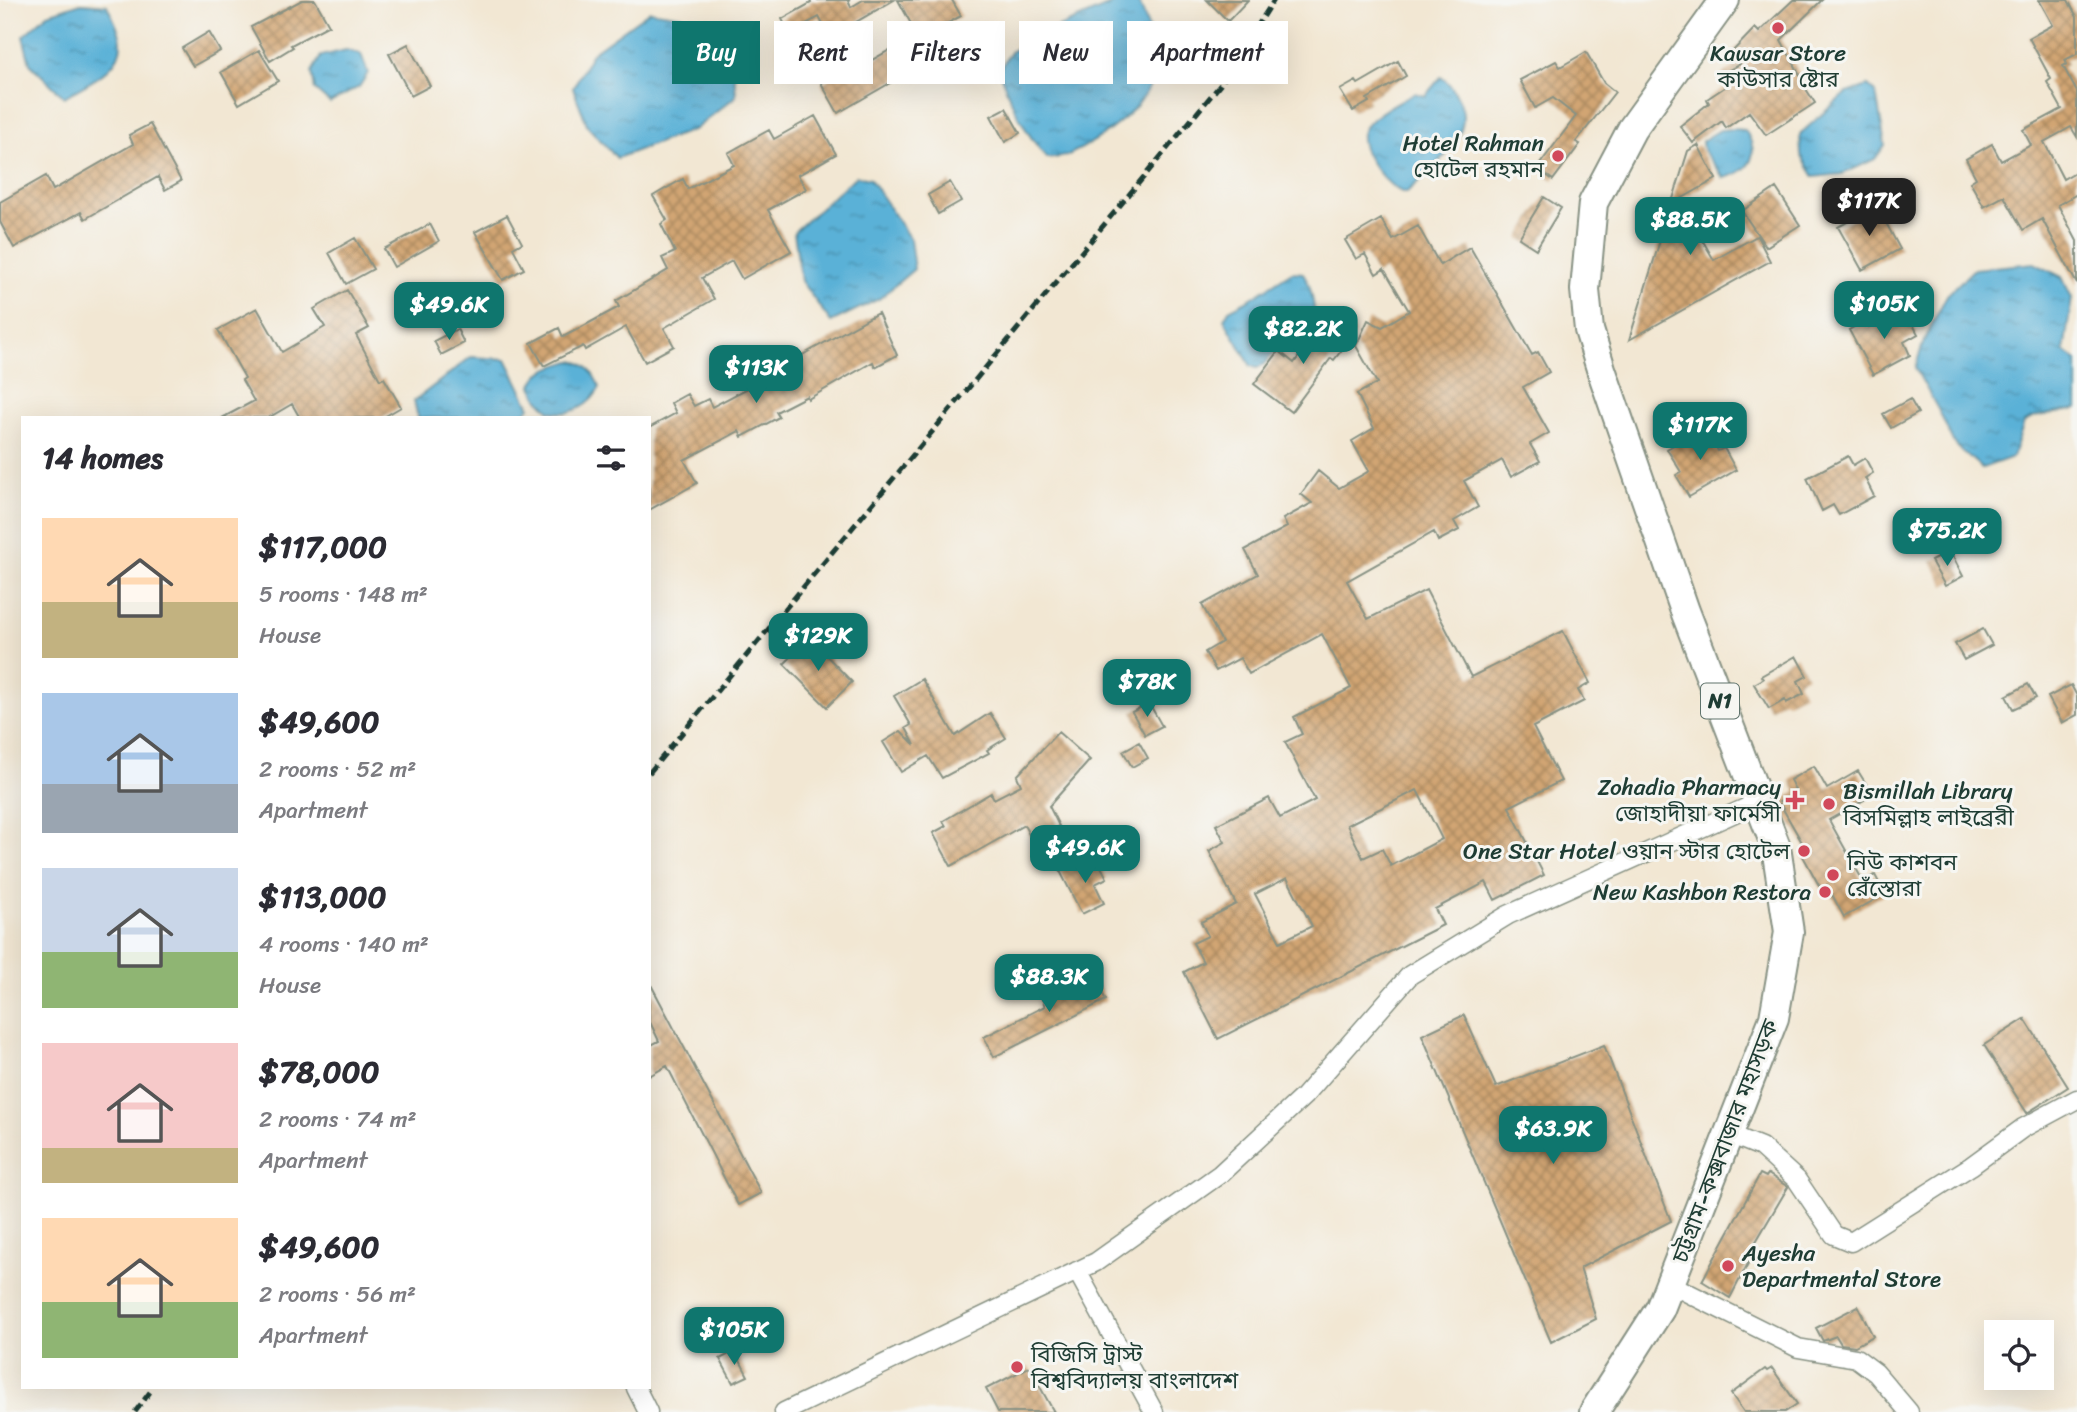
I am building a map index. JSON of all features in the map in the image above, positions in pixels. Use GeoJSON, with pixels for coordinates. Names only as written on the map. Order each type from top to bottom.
{"type":"FeatureCollection","features":[{"type":"Feature","properties":{"kind":"highway","name":"চট্টগ্রাম-কক্সবাজার মহাসড়ক"},"geometry":{"type":"LineString","coordinates":[[1594,1412],[1660,1309],[1774,1018],[1789,932],[1776,847],[1685,611],[1601,369],[1589,330],[1585,290],[1593,203],[1632,129],[1725,0]]}},
{"type":"Feature","properties":{"kind":"street"},"geometry":{"type":"LineString","coordinates":[[784,1412],[1096,1262],[1220,1174],[1304,1096],[1410,975],[1508,915],[1759,802]]}},
{"type":"Feature","properties":{"kind":"street"},"geometry":{"type":"LineString","coordinates":[[1728,1134],[1761,1147],[1797,1180],[1834,1235],[1851,1242],[1971,1166],[2023,1128],[2077,1099]]}},
{"type":"Feature","properties":{"kind":"street"},"geometry":{"type":"LineString","coordinates":[[1077,1271],[1154,1412]]}},
{"type":"Feature","properties":{"kind":"street"},"geometry":{"type":"LineString","coordinates":[[1670,1284],[1798,1348],[1856,1358],[1876,1373],[1909,1412]]}},
{"type":"Feature","properties":{"kind":"street"},"geometry":{"type":"LineString","coordinates":[[636,1389],[648,1412]]}},
{"type":"Feature","properties":{"kind":"water"},"geometry":{"type":"Polygon","coordinates":[[[1119,1],[1139,2],[1146,21],[1127,21],[1127,84],[1150,84],[1133,110],[1108,132],[1068,155],[1047,158],[1031,138],[1008,94],[1004,84],[1005,61],[1010,52],[1019,47],[1019,84],[1113,84],[1113,21],[1073,21],[1119,1]]]}},
{"type":"Feature","properties":{"kind":"water"},"geometry":{"type":"Polygon","coordinates":[[[81,3],[107,5],[119,32],[121,47],[118,57],[103,74],[64,97],[30,64],[23,36],[48,14],[81,3]]]}},
{"type":"Feature","properties":{"kind":"water"},"geometry":{"type":"Polygon","coordinates":[[[650,11],[681,16],[688,21],[672,21],[672,84],[735,84],[736,96],[695,129],[617,158],[588,127],[573,88],[592,53],[650,11]]]}},
{"type":"Feature","properties":{"kind":"water"},"geometry":{"type":"Polygon","coordinates":[[[346,50],[361,54],[368,73],[359,87],[330,103],[315,90],[312,72],[321,56],[346,50]]]}},
{"type":"Feature","properties":{"kind":"water"},"geometry":{"type":"Polygon","coordinates":[[[1441,77],[1458,98],[1463,112],[1462,126],[1457,139],[1439,163],[1406,193],[1391,185],[1375,168],[1364,148],[1363,131],[1378,114],[1394,104],[1415,93],[1425,96],[1441,77]]]}},
{"type":"Feature","properties":{"kind":"water"},"geometry":{"type":"Polygon","coordinates":[[[1868,86],[1876,93],[1885,145],[1875,159],[1843,174],[1814,177],[1801,155],[1800,134],[1845,94],[1868,86]]]}},
{"type":"Feature","properties":{"kind":"water"},"geometry":{"type":"Polygon","coordinates":[[[1720,130],[1745,130],[1753,154],[1751,161],[1741,171],[1724,178],[1703,150],[1702,141],[1720,130]]]}},
{"type":"Feature","properties":{"kind":"water"},"geometry":{"type":"Polygon","coordinates":[[[856,176],[870,179],[910,239],[914,269],[879,299],[831,322],[801,281],[794,232],[856,176]]]}},
{"type":"Feature","properties":{"kind":"water"},"geometry":{"type":"Polygon","coordinates":[[[2034,263],[2062,277],[2072,298],[2064,351],[2077,361],[2077,408],[2038,416],[2024,422],[2013,457],[1982,468],[1954,444],[1915,368],[1925,338],[1947,295],[1974,269],[2034,263]]]}},
{"type":"Feature","properties":{"kind":"water"},"geometry":{"type":"Polygon","coordinates":[[[1292,272],[1303,273],[1307,279],[1318,330],[1312,339],[1292,352],[1277,349],[1264,364],[1257,368],[1251,366],[1224,319],[1229,310],[1292,272]]]}},
{"type":"Feature","properties":{"kind":"water"},"geometry":{"type":"Polygon","coordinates":[[[471,357],[506,359],[530,407],[522,416],[418,416],[414,401],[471,357]]]}},
{"type":"Feature","properties":{"kind":"water"},"geometry":{"type":"Polygon","coordinates":[[[571,361],[586,366],[600,387],[580,408],[565,412],[550,411],[539,400],[532,386],[534,380],[542,372],[571,361]]]}},
{"type":"Feature","properties":{"kind":"building"},"geometry":{"type":"Polygon","coordinates":[[[302,0],[315,0],[329,25],[291,45],[293,47],[270,61],[251,27],[302,0]]]}},
{"type":"Feature","properties":{"kind":"building"},"geometry":{"type":"Polygon","coordinates":[[[810,0],[850,0],[848,1],[851,7],[863,0],[894,0],[858,21],[821,21],[819,17],[812,21],[783,21],[782,19],[811,3],[810,0]]]}},
{"type":"Feature","properties":{"kind":"building"},"geometry":{"type":"Polygon","coordinates":[[[898,0],[952,0],[961,16],[952,21],[909,21],[898,0]]]}},
{"type":"Feature","properties":{"kind":"building"},"geometry":{"type":"Polygon","coordinates":[[[1207,0],[1248,0],[1228,21],[1207,0]]]}},
{"type":"Feature","properties":{"kind":"building"},"geometry":{"type":"Polygon","coordinates":[[[1793,0],[1822,0],[1781,40],[1815,103],[1766,135],[1749,112],[1726,128],[1722,121],[1693,143],[1680,126],[1709,103],[1707,99],[1728,85],[1722,74],[1740,64],[1730,54],[1755,28],[1759,32],[1793,0]]]}},
{"type":"Feature","properties":{"kind":"building"},"geometry":{"type":"Polygon","coordinates":[[[2039,0],[2068,0],[2077,17],[2077,54],[2065,60],[2067,64],[2063,66],[2077,92],[2077,137],[2071,127],[2044,142],[2063,179],[2077,171],[2077,194],[2058,205],[2077,241],[2077,284],[2042,219],[2023,230],[2004,196],[1984,207],[1970,182],[1976,178],[1966,159],[1992,144],[2001,161],[2031,145],[2023,130],[2062,109],[2047,82],[2051,79],[2029,38],[2053,25],[2039,0]]]}},
{"type":"Feature","properties":{"kind":"building"},"geometry":{"type":"Polygon","coordinates":[[[209,32],[220,51],[193,66],[182,48],[209,32]]]}},
{"type":"Feature","properties":{"kind":"building"},"geometry":{"type":"Polygon","coordinates":[[[408,44],[430,86],[411,96],[389,54],[408,44]]]}},
{"type":"Feature","properties":{"kind":"building"},"geometry":{"type":"Polygon","coordinates":[[[259,50],[278,81],[239,104],[221,72],[259,50]]]}},
{"type":"Feature","properties":{"kind":"building"},"geometry":{"type":"Polygon","coordinates":[[[887,51],[888,84],[838,113],[822,84],[873,84],[873,59],[887,51]]]}},
{"type":"Feature","properties":{"kind":"building"},"geometry":{"type":"Polygon","coordinates":[[[1586,52],[1604,83],[1615,92],[1576,142],[1580,144],[1553,180],[1537,168],[1576,116],[1553,98],[1535,108],[1520,80],[1556,61],[1560,67],[1586,52]]]}},
{"type":"Feature","properties":{"kind":"building"},"geometry":{"type":"Polygon","coordinates":[[[1398,61],[1406,76],[1367,99],[1369,102],[1353,111],[1340,90],[1356,81],[1358,84],[1398,61]]]}},
{"type":"Feature","properties":{"kind":"building"},"geometry":{"type":"Polygon","coordinates":[[[1006,108],[1020,133],[1005,142],[991,116],[1006,108]]]}},
{"type":"Feature","properties":{"kind":"building"},"geometry":{"type":"Polygon","coordinates":[[[815,116],[836,154],[798,175],[806,189],[768,210],[791,251],[742,279],[732,261],[702,278],[714,299],[664,328],[674,346],[645,362],[626,327],[585,350],[583,346],[544,366],[531,343],[559,328],[563,337],[619,307],[616,301],[668,270],[662,258],[675,252],[661,224],[667,220],[653,196],[683,179],[688,189],[734,165],[728,153],[769,130],[774,139],[815,116]]]}},
{"type":"Feature","properties":{"kind":"building"},"geometry":{"type":"Polygon","coordinates":[[[150,124],[181,181],[165,190],[158,177],[85,219],[81,212],[14,248],[0,222],[0,202],[46,176],[53,190],[133,144],[129,135],[150,124]]]}},
{"type":"Feature","properties":{"kind":"building"},"geometry":{"type":"Polygon","coordinates":[[[1698,145],[1716,179],[1679,200],[1714,260],[1757,236],[1770,261],[1629,340],[1688,151],[1698,145]]]}},
{"type":"Feature","properties":{"kind":"building"},"geometry":{"type":"Polygon","coordinates":[[[950,182],[961,201],[938,214],[928,195],[950,182]]]}},
{"type":"Feature","properties":{"kind":"building"},"geometry":{"type":"Polygon","coordinates":[[[1776,188],[1800,225],[1766,247],[1742,211],[1776,188]]]}},
{"type":"Feature","properties":{"kind":"building"},"geometry":{"type":"Polygon","coordinates":[[[1544,197],[1561,208],[1536,249],[1519,238],[1544,197]]]}},
{"type":"Feature","properties":{"kind":"building"},"geometry":{"type":"Polygon","coordinates":[[[1877,206],[1900,249],[1862,270],[1838,227],[1877,206]]]}},
{"type":"Feature","properties":{"kind":"building"},"geometry":{"type":"Polygon","coordinates":[[[507,215],[522,243],[513,248],[524,269],[503,280],[475,232],[507,215]]]}},
{"type":"Feature","properties":{"kind":"building"},"geometry":{"type":"Polygon","coordinates":[[[1381,219],[1393,240],[1418,226],[1440,265],[1470,247],[1532,355],[1538,352],[1549,372],[1523,387],[1549,433],[1530,444],[1540,461],[1511,477],[1502,460],[1464,481],[1478,507],[1454,521],[1459,530],[1438,541],[1434,532],[1347,581],[1368,619],[1426,590],[1471,677],[1563,631],[1590,683],[1578,690],[1584,701],[1533,727],[1561,781],[1509,807],[1544,875],[1495,900],[1486,882],[1435,909],[1443,925],[1218,1039],[1184,972],[1203,962],[1193,943],[1208,936],[1201,922],[1236,904],[1209,851],[1225,842],[1216,825],[1269,798],[1280,818],[1315,800],[1285,742],[1302,734],[1294,717],[1351,688],[1322,634],[1249,674],[1240,658],[1216,671],[1205,652],[1222,642],[1202,605],[1258,574],[1245,550],[1287,527],[1283,519],[1312,503],[1301,494],[1318,471],[1339,488],[1369,471],[1352,441],[1374,428],[1357,394],[1377,383],[1356,346],[1368,320],[1382,327],[1409,311],[1384,269],[1376,274],[1365,254],[1356,259],[1345,240],[1381,219]],[[1417,790],[1347,825],[1363,858],[1382,849],[1391,866],[1442,839],[1417,790]],[[1287,878],[1255,894],[1280,942],[1312,926],[1287,878]]]}},
{"type":"Feature","properties":{"kind":"building"},"geometry":{"type":"Polygon","coordinates":[[[430,224],[439,241],[394,267],[384,249],[430,224]]]}},
{"type":"Feature","properties":{"kind":"building"},"geometry":{"type":"Polygon","coordinates":[[[355,238],[373,269],[346,284],[329,253],[355,238]]]}},
{"type":"Feature","properties":{"kind":"building"},"geometry":{"type":"Polygon","coordinates":[[[347,290],[369,328],[356,335],[380,380],[384,378],[401,407],[385,416],[299,416],[292,404],[271,416],[226,416],[254,401],[242,380],[245,378],[218,330],[257,308],[282,352],[325,327],[314,309],[347,290]]]}},
{"type":"Feature","properties":{"kind":"building"},"geometry":{"type":"Polygon","coordinates":[[[1894,311],[1897,316],[1906,311],[1918,334],[1904,342],[1910,355],[1873,375],[1849,330],[1865,321],[1869,327],[1894,311]]]}},
{"type":"Feature","properties":{"kind":"building"},"geometry":{"type":"Polygon","coordinates":[[[878,313],[897,355],[875,367],[873,362],[808,399],[807,396],[776,412],[779,417],[742,437],[739,431],[684,460],[697,483],[651,509],[651,427],[676,413],[671,403],[687,394],[694,406],[708,399],[712,407],[790,366],[788,363],[878,313]]]}},
{"type":"Feature","properties":{"kind":"building"},"geometry":{"type":"Polygon","coordinates":[[[1335,317],[1355,333],[1334,360],[1331,358],[1291,412],[1254,384],[1279,351],[1294,363],[1308,344],[1311,347],[1335,317]]]}},
{"type":"Feature","properties":{"kind":"building"},"geometry":{"type":"Polygon","coordinates":[[[457,329],[464,343],[441,355],[434,341],[457,329]]]}},
{"type":"Feature","properties":{"kind":"building"},"geometry":{"type":"Polygon","coordinates":[[[1910,399],[1918,413],[1891,428],[1883,414],[1910,399]]]}},
{"type":"Feature","properties":{"kind":"building"},"geometry":{"type":"Polygon","coordinates":[[[1705,427],[1718,451],[1724,448],[1736,470],[1689,497],[1676,475],[1681,472],[1667,449],[1705,427]]]}},
{"type":"Feature","properties":{"kind":"building"},"geometry":{"type":"Polygon","coordinates":[[[1848,456],[1853,465],[1865,458],[1873,473],[1865,478],[1874,496],[1839,515],[1833,505],[1822,511],[1807,478],[1848,456]]]}},
{"type":"Feature","properties":{"kind":"building"},"geometry":{"type":"Polygon","coordinates":[[[1950,551],[1963,576],[1945,586],[1931,561],[1950,551]]]}},
{"type":"Feature","properties":{"kind":"building"},"geometry":{"type":"Polygon","coordinates":[[[1983,629],[1992,645],[1964,660],[1955,644],[1983,629]]]}},
{"type":"Feature","properties":{"kind":"building"},"geometry":{"type":"Polygon","coordinates":[[[810,639],[852,682],[827,707],[784,664],[810,639]]]}},
{"type":"Feature","properties":{"kind":"building"},"geometry":{"type":"Polygon","coordinates":[[[1796,656],[1807,676],[1798,681],[1804,694],[1769,709],[1754,684],[1763,679],[1761,676],[1796,656]]]}},
{"type":"Feature","properties":{"kind":"building"},"geometry":{"type":"Polygon","coordinates":[[[922,679],[955,736],[990,713],[1006,738],[987,750],[989,753],[942,778],[928,756],[901,772],[883,742],[901,731],[915,745],[906,728],[911,725],[894,696],[922,679]]]}},
{"type":"Feature","properties":{"kind":"building"},"geometry":{"type":"Polygon","coordinates":[[[2028,684],[2036,698],[2013,709],[2006,696],[2028,684]]]}},
{"type":"Feature","properties":{"kind":"building"},"geometry":{"type":"Polygon","coordinates":[[[2071,685],[2077,696],[2077,715],[2062,723],[2048,697],[2071,685]]]}},
{"type":"Feature","properties":{"kind":"building"},"geometry":{"type":"Polygon","coordinates":[[[1149,703],[1162,726],[1145,735],[1132,712],[1149,703]]]}},
{"type":"Feature","properties":{"kind":"building"},"geometry":{"type":"Polygon","coordinates":[[[1058,732],[1090,760],[1049,806],[1059,826],[1032,840],[1024,825],[951,866],[933,833],[946,826],[943,821],[991,793],[994,799],[1021,785],[1017,776],[1058,732]]]}},
{"type":"Feature","properties":{"kind":"building"},"geometry":{"type":"Polygon","coordinates":[[[1139,742],[1148,758],[1132,767],[1123,751],[1139,742]]]}},
{"type":"Feature","properties":{"kind":"building"},"geometry":{"type":"Polygon","coordinates":[[[1814,766],[1827,789],[1858,771],[1873,795],[1829,820],[1863,881],[1875,875],[1885,894],[1844,917],[1827,885],[1821,889],[1803,856],[1808,853],[1779,802],[1796,792],[1790,780],[1814,766]]]}},
{"type":"Feature","properties":{"kind":"building"},"geometry":{"type":"Polygon","coordinates":[[[1083,860],[1087,869],[1099,863],[1107,878],[1095,884],[1104,903],[1082,914],[1060,871],[1083,860]]]}},
{"type":"Feature","properties":{"kind":"building"},"geometry":{"type":"Polygon","coordinates":[[[1091,972],[1106,1000],[994,1057],[984,1037],[1045,1006],[1041,997],[1091,972]]]}},
{"type":"Feature","properties":{"kind":"building"},"geometry":{"type":"Polygon","coordinates":[[[651,985],[761,1193],[738,1205],[667,1066],[651,1075],[651,1045],[659,1041],[651,1024],[651,985]]]}},
{"type":"Feature","properties":{"kind":"building"},"geometry":{"type":"Polygon","coordinates":[[[1464,1015],[1496,1087],[1604,1045],[1671,1221],[1580,1268],[1596,1319],[1551,1342],[1422,1035],[1464,1015]]]}},
{"type":"Feature","properties":{"kind":"building"},"geometry":{"type":"Polygon","coordinates":[[[2025,1019],[2068,1087],[2027,1113],[1984,1045],[2025,1019]]]}},
{"type":"Feature","properties":{"kind":"building"},"geometry":{"type":"Polygon","coordinates":[[[1760,1174],[1766,1177],[1768,1174],[1788,1187],[1751,1250],[1754,1252],[1730,1298],[1702,1281],[1760,1174]]]}},
{"type":"Feature","properties":{"kind":"building"},"geometry":{"type":"Polygon","coordinates":[[[1858,1306],[1873,1336],[1855,1346],[1841,1344],[1836,1336],[1823,1341],[1816,1328],[1858,1306]]]}},
{"type":"Feature","properties":{"kind":"building"},"geometry":{"type":"Polygon","coordinates":[[[735,1351],[748,1376],[733,1383],[720,1359],[735,1351]]]}},
{"type":"Feature","properties":{"kind":"building"},"geometry":{"type":"Polygon","coordinates":[[[1029,1367],[1054,1412],[998,1412],[986,1389],[1029,1367]]]}},
{"type":"Feature","properties":{"kind":"building"},"geometry":{"type":"Polygon","coordinates":[[[1772,1368],[1797,1404],[1785,1412],[1744,1412],[1731,1394],[1765,1369],[1767,1371],[1772,1368]]]}},
{"type":"Feature","properties":{"kind":"railway"},"geometry":{"type":"LineString","coordinates":[[651,771],[1220,85],[1274,0]]}},
{"type":"Feature","properties":{"kind":"railway"},"geometry":{"type":"LineString","coordinates":[[135,1412],[152,1389]]}},
{"type":"Feature","properties":{"kind":"place","name":"Kawsar Store কাউসার ষ্টোর"},"geometry":{"type":"Point","coordinates":[1778,28]}},
{"type":"Feature","properties":{"kind":"place","name":"Hotel Rahman হোটেল রহমান"},"geometry":{"type":"Point","coordinates":[1558,156]}},
{"type":"Feature","properties":{"kind":"place","name":"Zohadia Pharmacy জোহাদীয়া ফার্মেসী"},"geometry":{"type":"Point","coordinates":[1795,800]}},
{"type":"Feature","properties":{"kind":"place","name":"Bismillah Library বিসমিল্লাহ লাইব্রেরী"},"geometry":{"type":"Point","coordinates":[1829,804]}},
{"type":"Feature","properties":{"kind":"place","name":"One Star Hotel ওয়ান স্টার হোটেল"},"geometry":{"type":"Point","coordinates":[1804,851]}},
{"type":"Feature","properties":{"kind":"place","name":"নিউ কাশবন রেঁস্তোরা"},"geometry":{"type":"Point","coordinates":[1833,875]}},
{"type":"Feature","properties":{"kind":"place","name":"New Kashbon Restora"},"geometry":{"type":"Point","coordinates":[1825,892]}},
{"type":"Feature","properties":{"kind":"place","name":"Ayesha Departmental Store"},"geometry":{"type":"Point","coordinates":[1728,1266]}},
{"type":"Feature","properties":{"kind":"place","name":"বিজিসি ট্রাস্ট বিশ্ববিদ্যালয় বাংলাদেশ"},"geometry":{"type":"Point","coordinates":[1017,1367]}}]}
